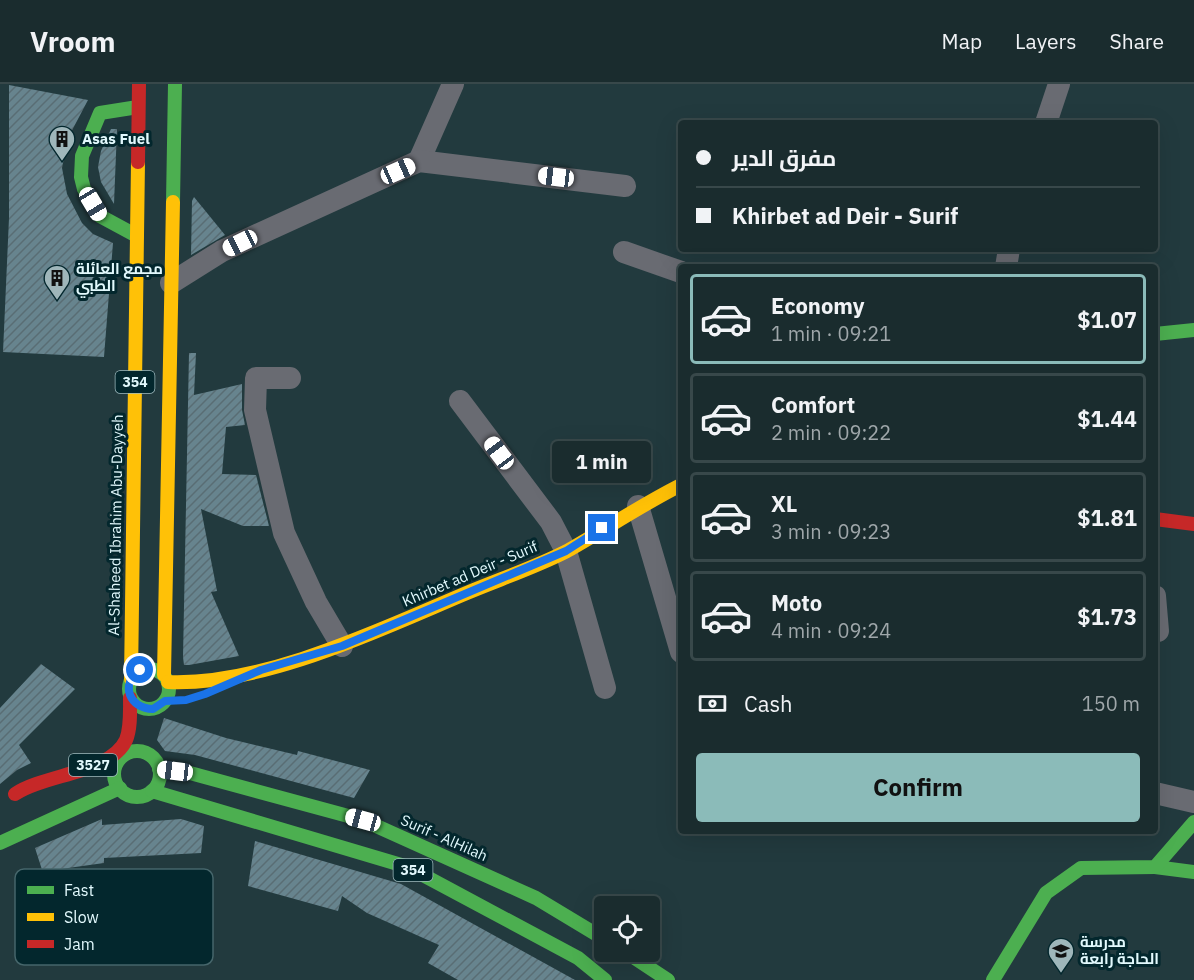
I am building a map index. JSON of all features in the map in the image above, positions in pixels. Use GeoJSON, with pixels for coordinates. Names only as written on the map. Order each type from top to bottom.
{"type":"FeatureCollection","features":[{"type":"Feature","properties":{"kind":"main road","name":"Al-Shaheed Ibrahim Abu-Dayyeh"},"geometry":{"type":"LineString","coordinates":[[131,679],[139,84]]}},
{"type":"Feature","properties":{"kind":"main road","name":"354"},"geometry":{"type":"LineString","coordinates":[[147,710],[169,688],[166,679],[175,84]]}},
{"type":"Feature","properties":{"kind":"main road"},"geometry":{"type":"LineString","coordinates":[[81,126],[100,113],[138,107]]}},
{"type":"Feature","properties":{"kind":"main road"},"geometry":{"type":"LineString","coordinates":[[100,113],[88,133],[79,168],[85,192],[100,216]]}},
{"type":"Feature","properties":{"kind":"main road"},"geometry":{"type":"LineString","coordinates":[[67,183],[77,199],[100,216],[137,236]]}},
{"type":"Feature","properties":{"kind":"main road"},"geometry":{"type":"LineString","coordinates":[[1158,334],[1194,330]]}},
{"type":"Feature","properties":{"kind":"main road","name":"Khirbet ad Deir - Surif"},"geometry":{"type":"LineString","coordinates":[[147,710],[191,698],[261,670],[342,646],[566,551],[638,506],[678,486]]}},
{"type":"Feature","properties":{"kind":"main road"},"geometry":{"type":"LineString","coordinates":[[1158,519],[1194,524]]}},
{"type":"Feature","properties":{"kind":"main road","name":"Khirbet ad Deir - Surif"},"geometry":{"type":"LineString","coordinates":[[131,679],[135,674],[147,669],[166,679],[190,683],[261,670]]}},
{"type":"Feature","properties":{"kind":"main road","name":"354"},"geometry":{"type":"LineString","coordinates":[[131,679],[147,710],[144,746]]}},
{"type":"Feature","properties":{"kind":"main road","name":"3527"},"geometry":{"type":"LineString","coordinates":[[15,794],[23,787],[45,777],[99,764],[112,756],[147,710]]}},
{"type":"Feature","properties":{"kind":"main road"},"geometry":{"type":"LineString","coordinates":[[144,746],[154,758],[159,769],[159,782],[152,790]]}},
{"type":"Feature","properties":{"kind":"main road"},"geometry":{"type":"LineString","coordinates":[[120,788],[115,779],[116,764],[125,754],[144,746],[160,753],[190,773]]}},
{"type":"Feature","properties":{"kind":"main road","name":"3527"},"geometry":{"type":"LineString","coordinates":[[0,800],[116,764]]}},
{"type":"Feature","properties":{"kind":"main road"},"geometry":{"type":"LineString","coordinates":[[159,769],[190,773]]}},
{"type":"Feature","properties":{"kind":"main road","name":"Surif - AlHilah"},"geometry":{"type":"LineString","coordinates":[[190,773],[363,820],[536,898],[594,933]]}},
{"type":"Feature","properties":{"kind":"main road","name":"354"},"geometry":{"type":"LineString","coordinates":[[120,788],[129,795],[136,796],[152,790],[408,867],[578,958],[605,980]]}},
{"type":"Feature","properties":{"kind":"main road","name":"3527"},"geometry":{"type":"LineString","coordinates":[[0,843],[120,788]]}},
{"type":"Feature","properties":{"kind":"main road"},"geometry":{"type":"LineString","coordinates":[[77,808],[105,805],[110,808]]}},
{"type":"Feature","properties":{"kind":"main road"},"geometry":{"type":"LineString","coordinates":[[161,811],[171,805],[200,806]]}},
{"type":"Feature","properties":{"kind":"main road"},"geometry":{"type":"LineString","coordinates":[[1155,867],[1194,822]]}},
{"type":"Feature","properties":{"kind":"main road"},"geometry":{"type":"LineString","coordinates":[[1000,979],[1046,893],[1081,868],[1155,867],[1194,872]]}},
{"type":"Feature","properties":{"kind":"main road"},"geometry":{"type":"LineString","coordinates":[[641,962],[668,980]]}},
{"type":"Feature","properties":{"kind":"street"},"geometry":{"type":"LineString","coordinates":[[419,161],[453,84]]}},
{"type":"Feature","properties":{"kind":"street"},"geometry":{"type":"LineString","coordinates":[[1047,120],[1059,84]]}},
{"type":"Feature","properties":{"kind":"street"},"geometry":{"type":"LineString","coordinates":[[171,283],[222,251],[419,161],[625,186]]}},
{"type":"Feature","properties":{"kind":"street"},"geometry":{"type":"LineString","coordinates":[[624,252],[678,271]]}},
{"type":"Feature","properties":{"kind":"street"},"geometry":{"type":"LineString","coordinates":[[290,378],[256,378],[255,410],[284,533],[316,602],[342,646]]}},
{"type":"Feature","properties":{"kind":"street"},"geometry":{"type":"LineString","coordinates":[[460,401],[551,522],[566,551],[605,688]]}},
{"type":"Feature","properties":{"kind":"street"},"geometry":{"type":"LineString","coordinates":[[638,506],[678,642]]}},
{"type":"Feature","properties":{"kind":"street"},"geometry":{"type":"LineString","coordinates":[[1158,795],[1194,802]]}},
{"type":"Feature","properties":{"kind":"building"},"geometry":{"type":"Polygon","coordinates":[[[9,85],[88,100],[68,138],[62,168],[67,194],[82,223],[93,234],[113,243],[104,357],[3,352],[9,218],[9,85]]]}},
{"type":"Feature","properties":{"kind":"building"},"geometry":{"type":"Polygon","coordinates":[[[111,129],[117,129],[114,204],[101,182],[98,167],[101,151],[111,129]]]}},
{"type":"Feature","properties":{"kind":"building"},"geometry":{"type":"Polygon","coordinates":[[[194,197],[225,235],[191,255],[192,201],[194,197]]]}},
{"type":"Feature","properties":{"kind":"building"},"geometry":{"type":"Polygon","coordinates":[[[189,353],[196,353],[194,395],[242,384],[242,410],[245,425],[226,427],[222,474],[256,475],[269,526],[243,526],[201,509],[217,591],[211,592],[239,656],[184,665],[183,657],[189,353]]]}},
{"type":"Feature","properties":{"kind":"building"},"geometry":{"type":"Polygon","coordinates":[[[41,664],[75,689],[19,745],[31,763],[17,770],[0,784],[0,708],[41,664]]]}},
{"type":"Feature","properties":{"kind":"building"},"geometry":{"type":"Polygon","coordinates":[[[164,718],[226,738],[297,755],[298,751],[370,770],[354,798],[195,755],[165,751],[157,740],[164,718]]]}},
{"type":"Feature","properties":{"kind":"building"},"geometry":{"type":"Polygon","coordinates":[[[102,819],[102,825],[181,819],[204,826],[201,853],[104,858],[104,863],[61,869],[42,869],[35,848],[102,819]]]}},
{"type":"Feature","properties":{"kind":"building"},"geometry":{"type":"Polygon","coordinates":[[[255,841],[401,884],[575,980],[458,980],[428,963],[439,945],[367,913],[342,896],[338,911],[248,886],[255,841]]]}},
{"type":"Feature","properties":{"kind":"traffic: fast"},"geometry":{"type":"LineString","coordinates":[[173,202],[175,84]]}},
{"type":"Feature","properties":{"kind":"traffic: fast"},"geometry":{"type":"LineString","coordinates":[[137,236],[100,216],[84,189],[81,177],[82,156],[100,113],[138,107]]}},
{"type":"Feature","properties":{"kind":"traffic: fast"},"geometry":{"type":"LineString","coordinates":[[1158,334],[1194,330]]}},
{"type":"Feature","properties":{"kind":"traffic: fast"},"geometry":{"type":"LineString","coordinates":[[149,669],[157,670],[163,675],[168,681],[169,689],[168,697],[163,703],[157,708],[149,709],[141,708],[135,703],[130,697],[129,689],[130,681],[135,675],[141,670],[149,669]]}},
{"type":"Feature","properties":{"kind":"traffic: fast"},"geometry":{"type":"LineString","coordinates":[[137,751],[153,758],[160,774],[153,790],[137,797],[121,790],[114,774],[121,758],[137,751]]}},
{"type":"Feature","properties":{"kind":"traffic: fast"},"geometry":{"type":"LineString","coordinates":[[159,769],[190,773],[363,820],[536,898],[594,933]]}},
{"type":"Feature","properties":{"kind":"traffic: fast"},"geometry":{"type":"LineString","coordinates":[[0,843],[120,788]]}},
{"type":"Feature","properties":{"kind":"traffic: fast"},"geometry":{"type":"LineString","coordinates":[[152,791],[408,867],[578,958],[605,980]]}},
{"type":"Feature","properties":{"kind":"traffic: fast"},"geometry":{"type":"LineString","coordinates":[[993,980],[1046,893],[1081,868],[1155,867],[1194,822]]}},
{"type":"Feature","properties":{"kind":"traffic: fast"},"geometry":{"type":"LineString","coordinates":[[1155,867],[1194,872]]}},
{"type":"Feature","properties":{"kind":"traffic: fast"},"geometry":{"type":"LineString","coordinates":[[641,962],[668,980]]}},
{"type":"Feature","properties":{"kind":"traffic: slow"},"geometry":{"type":"LineString","coordinates":[[131,679],[138,162]]}},
{"type":"Feature","properties":{"kind":"traffic: slow"},"geometry":{"type":"LineString","coordinates":[[164,675],[173,202]]}},
{"type":"Feature","properties":{"kind":"traffic: slow"},"geometry":{"type":"LineString","coordinates":[[168,682],[204,681],[242,675],[318,654],[567,551],[678,487]]}},
{"type":"Feature","properties":{"kind":"traffic: jam"},"geometry":{"type":"LineString","coordinates":[[138,162],[139,84]]}},
{"type":"Feature","properties":{"kind":"traffic: jam"},"geometry":{"type":"LineString","coordinates":[[1158,519],[1194,524]]}},
{"type":"Feature","properties":{"kind":"traffic: jam"},"geometry":{"type":"LineString","coordinates":[[15,794],[28,787],[107,760],[118,751],[128,735],[130,698]]}},
{"type":"Feature","properties":{"kind":"place","name":"Asas Fuel"},"geometry":{"type":"Point","coordinates":[62,162]}},
{"type":"Feature","properties":{"kind":"place","name":"مجمع العائلة الطبي"},"geometry":{"type":"Point","coordinates":[57,301]}},
{"type":"Feature","properties":{"kind":"place","name":"مدرسة الحاجة رابعة"},"geometry":{"type":"Point","coordinates":[1061,974]}},
{"type":"Feature","properties":{"kind":"route"},"geometry":{"type":"LineString","coordinates":[[140,670],[131,679],[129,685],[130,698],[140,707],[153,709],[165,701],[186,700],[261,670],[342,646],[566,551],[602,528]]}}]}
